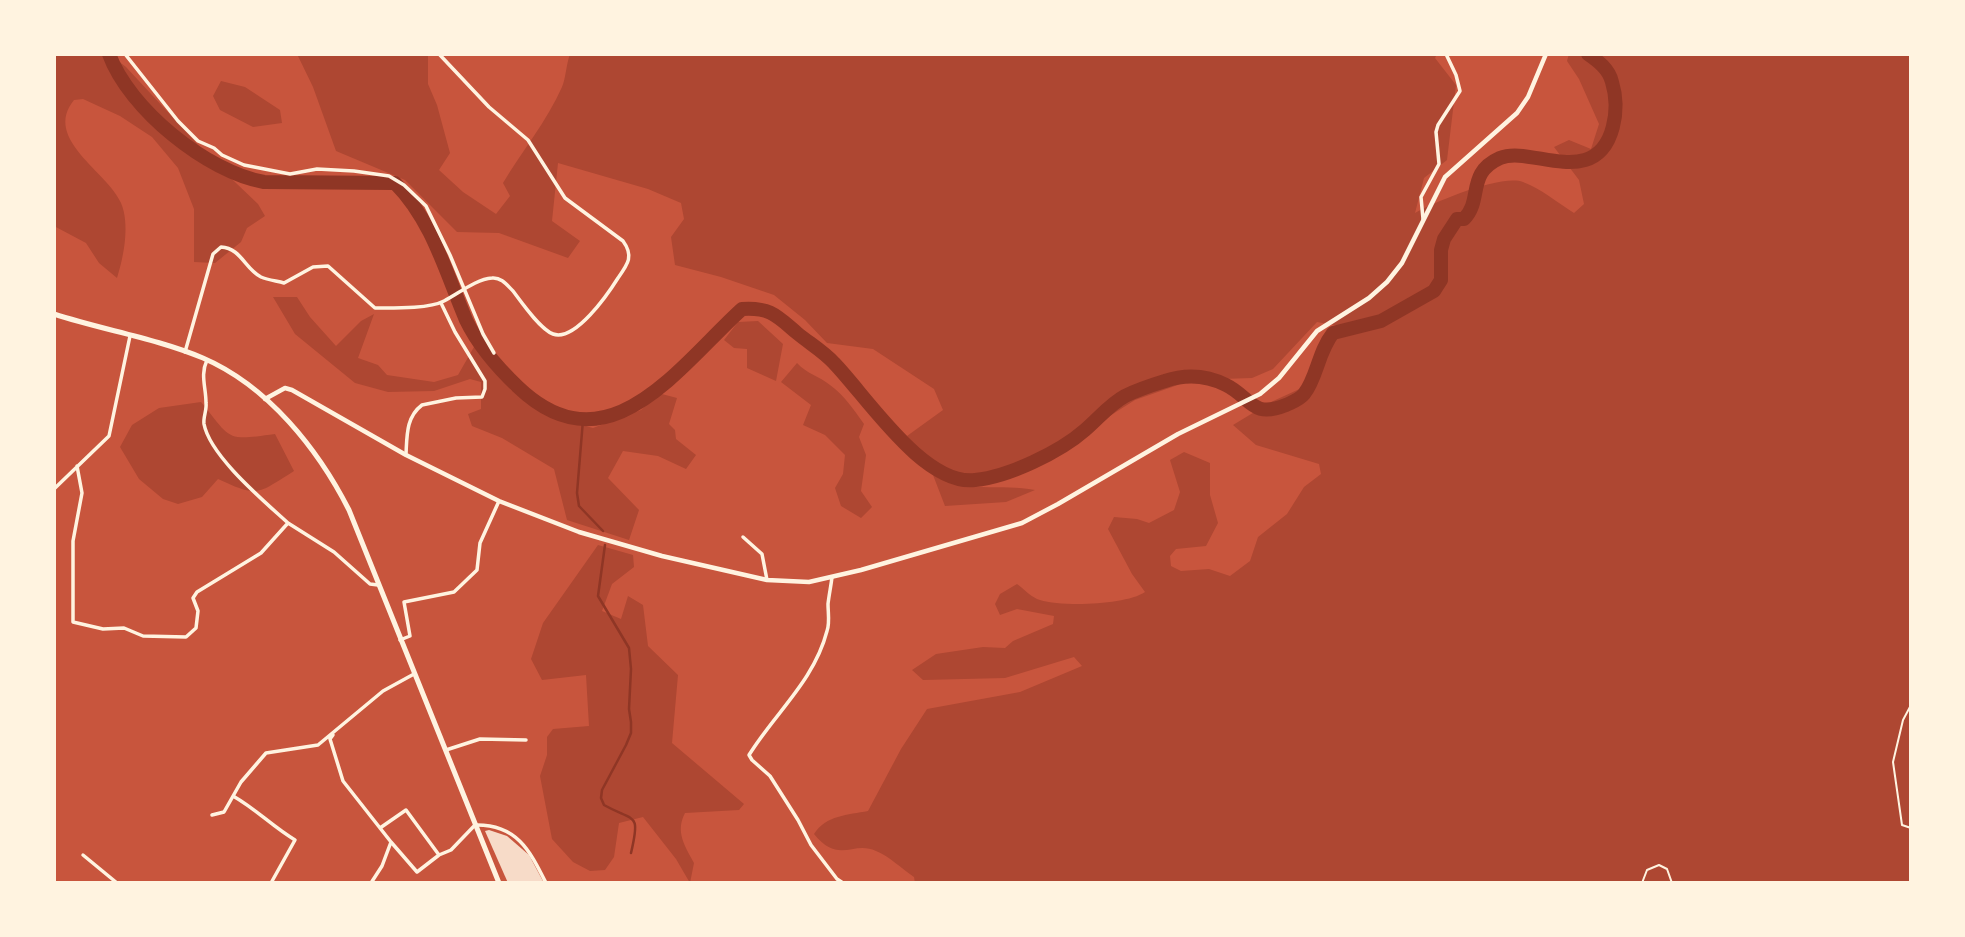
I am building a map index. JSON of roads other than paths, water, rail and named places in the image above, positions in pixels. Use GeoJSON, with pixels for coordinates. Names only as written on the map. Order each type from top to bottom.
{"type":"FeatureCollection","features":[{"type":"Feature","properties":{"kind":"highway"},"geometry":{"type":"LineString","coordinates":[[54,314],[207,360],[232,374],[265,399],[307,443],[332,477],[349,510],[499,883]]}},
{"type":"Feature","properties":{"kind":"main road"},"geometry":{"type":"LineString","coordinates":[[265,399],[285,388],[292,390],[406,455],[499,501],[579,532],[662,556],[766,580],[809,582],[832,577],[1022,523],[1167,439],[1260,394],[1279,378],[1317,331],[1368,298],[1387,282],[1402,263],[1445,177],[1517,113],[1528,97],[1546,54]]}},
{"type":"Feature","properties":{"kind":"street"},"geometry":{"type":"LineString","coordinates":[[125,54],[188,131],[198,141],[222,155],[244,165],[290,174],[317,169],[354,171],[388,176],[404,184],[426,206],[450,255],[462,291],[494,353]]}},
{"type":"Feature","properties":{"kind":"street"},"geometry":{"type":"LineString","coordinates":[[185,352],[213,254],[221,247],[228,247],[237,253],[260,276],[284,283],[313,267],[328,266],[376,308],[441,303],[488,278],[498,278],[506,283],[546,329],[557,335],[564,335],[577,326],[610,292],[629,261],[630,255],[623,241],[565,198],[528,140],[489,107],[439,54]]}},
{"type":"Feature","properties":{"kind":"street"},"geometry":{"type":"LineString","coordinates":[[1423,219],[1421,197],[1439,164],[1436,132],[1460,91],[1457,75],[1446,54]]}},
{"type":"Feature","properties":{"kind":"street"},"geometry":{"type":"LineString","coordinates":[[406,455],[412,413],[422,405],[456,398],[482,397],[485,389],[485,381],[441,303]]}},
{"type":"Feature","properties":{"kind":"street"},"geometry":{"type":"LineString","coordinates":[[54,489],[108,436],[130,336]]}},
{"type":"Feature","properties":{"kind":"street"},"geometry":{"type":"LineString","coordinates":[[207,360],[203,369],[206,403],[204,422],[211,442],[230,466],[288,523],[334,552],[370,584],[380,586]]}},
{"type":"Feature","properties":{"kind":"street"},"geometry":{"type":"LineString","coordinates":[[77,466],[82,494],[73,541],[73,622],[103,629],[124,628],[143,636],[186,637],[196,628],[198,611],[193,598],[197,592],[261,553],[288,523]]}},
{"type":"Feature","properties":{"kind":"street"},"geometry":{"type":"LineString","coordinates":[[400,640],[410,636],[404,602],[454,592],[477,570],[480,543],[499,501]]}},
{"type":"Feature","properties":{"kind":"street"},"geometry":{"type":"LineString","coordinates":[[743,537],[762,554],[766,580]]}},
{"type":"Feature","properties":{"kind":"street"},"geometry":{"type":"LineString","coordinates":[[832,577],[829,628],[823,645],[793,699],[763,733],[749,755],[770,776],[811,845],[843,883]]}},
{"type":"Feature","properties":{"kind":"street"},"geometry":{"type":"LineString","coordinates":[[212,815],[224,812],[257,762],[266,753],[318,745],[383,691],[415,674]]}},
{"type":"Feature","properties":{"kind":"street"},"geometry":{"type":"LineString","coordinates":[[336,730],[330,739],[343,781],[417,872],[439,855],[451,850],[475,825],[489,825],[514,836],[530,851],[546,883]]}},
{"type":"Feature","properties":{"kind":"street"},"geometry":{"type":"LineString","coordinates":[[445,750],[480,739],[526,740]]}},
{"type":"Feature","properties":{"kind":"street"},"geometry":{"type":"LineString","coordinates":[[233,796],[255,808],[274,827],[295,840],[271,883]]}},
{"type":"Feature","properties":{"kind":"street"},"geometry":{"type":"LineString","coordinates":[[380,828],[406,810],[439,855]]}},
{"type":"Feature","properties":{"kind":"street"},"geometry":{"type":"LineString","coordinates":[[371,883],[382,866],[391,842]]}},
{"type":"Feature","properties":{"kind":"street"},"geometry":{"type":"LineString","coordinates":[[83,855],[117,883]]}},
{"type":"Feature","properties":{"kind":"waterway"},"geometry":{"type":"LineString","coordinates":[[109,54],[119,75],[152,116],[195,152],[219,166],[264,182],[395,183],[419,213],[428,230],[476,338],[518,387],[551,411],[582,419],[612,415],[640,402],[667,381],[742,309],[760,310],[778,317],[830,359],[917,455],[936,469],[956,478],[975,480],[1018,469],[1048,455],[1090,426],[1120,399],[1173,379],[1211,379],[1226,385],[1258,408],[1274,409],[1300,398],[1308,388],[1333,333],[1381,321],[1434,291],[1441,280],[1441,250],[1444,239],[1457,219],[1464,219],[1470,212],[1479,179],[1489,164],[1509,156],[1574,162],[1585,160],[1603,148],[1613,127],[1614,92],[1608,73],[1588,54]]}},
{"type":"Feature","properties":{"kind":"waterway"},"geometry":{"type":"LineString","coordinates":[[583,420],[577,493],[579,506],[603,531]]}},
{"type":"Feature","properties":{"kind":"waterway"},"geometry":{"type":"LineString","coordinates":[[605,545],[598,596],[629,648],[631,733],[602,790],[601,798],[604,805],[628,817],[635,824],[631,853]]}}]}
